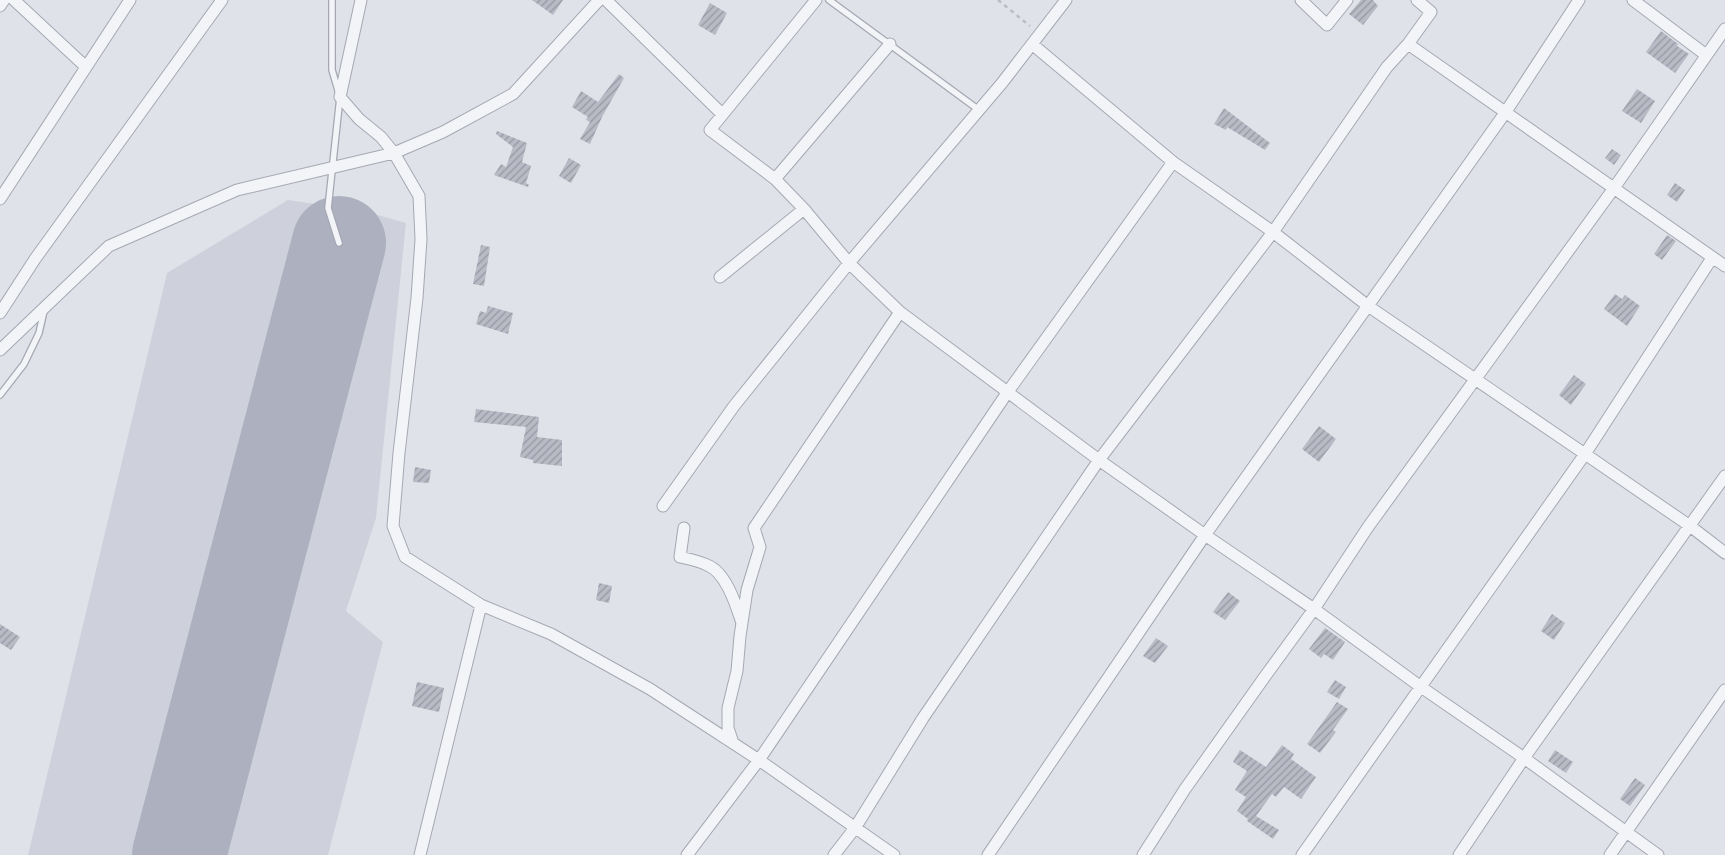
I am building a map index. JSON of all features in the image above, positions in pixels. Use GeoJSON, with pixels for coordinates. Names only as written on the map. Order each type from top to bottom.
{"type":"FeatureCollection","features":[{"type":"Feature","properties":{"kind":"street"},"geometry":{"type":"LineString","coordinates":[[0,6],[4,0]]}},
{"type":"Feature","properties":{"kind":"street"},"geometry":{"type":"LineString","coordinates":[[14,0],[86,67]]}},
{"type":"Feature","properties":{"kind":"street"},"geometry":{"type":"LineString","coordinates":[[0,199],[130,0]]}},
{"type":"Feature","properties":{"kind":"street"},"geometry":{"type":"LineString","coordinates":[[0,313],[34,259],[222,0]]}},
{"type":"Feature","properties":{"kind":"street"},"geometry":{"type":"LineString","coordinates":[[361,0],[340,97],[360,120],[381,138],[394,153],[419,196],[421,239],[417,298],[399,452],[393,526],[405,557],[481,605],[551,634],[650,689],[733,742],[894,855]]}},
{"type":"Feature","properties":{"kind":"street"},"geometry":{"type":"LineString","coordinates":[[0,350],[109,246],[236,190],[394,153],[443,132],[513,94],[599,0]]}},
{"type":"Feature","properties":{"kind":"street"},"geometry":{"type":"LineString","coordinates":[[606,0],[722,114]]}},
{"type":"Feature","properties":{"kind":"street"},"geometry":{"type":"LineString","coordinates":[[816,0],[710,130],[775,179],[804,209],[849,263],[900,312],[1006,393],[1099,460],[1314,609],[1658,855]]}},
{"type":"Feature","properties":{"kind":"street"},"geometry":{"type":"LineString","coordinates":[[664,506],[734,406],[849,263],[979,110],[1066,0]]}},
{"type":"Feature","properties":{"kind":"street"},"geometry":{"type":"LineString","coordinates":[[1301,0],[1327,25],[1347,0]]}},
{"type":"Feature","properties":{"kind":"street"},"geometry":{"type":"LineString","coordinates":[[834,855],[855,828],[923,718],[1099,460],[1273,232],[1387,67],[1408,44],[1431,12],[1417,0]]}},
{"type":"Feature","properties":{"kind":"street"},"geometry":{"type":"LineString","coordinates":[[988,855],[1205,535],[1505,113],[1579,0]]}},
{"type":"Feature","properties":{"kind":"street"},"geometry":{"type":"LineString","coordinates":[[1633,0],[1706,55]]}},
{"type":"Feature","properties":{"kind":"street"},"geometry":{"type":"LineString","coordinates":[[1143,855],[1185,789],[1314,609],[1368,527],[1614,188],[1725,29]]}},
{"type":"Feature","properties":{"kind":"street"},"geometry":{"type":"LineString","coordinates":[[775,179],[890,44]]}},
{"type":"Feature","properties":{"kind":"street"},"geometry":{"type":"LineString","coordinates":[[1032,44],[1172,162],[1273,232],[1368,306],[1690,526],[1725,553]]}},
{"type":"Feature","properties":{"kind":"street"},"geometry":{"type":"LineString","coordinates":[[1408,44],[1725,266]]}},
{"type":"Feature","properties":{"kind":"street"},"geometry":{"type":"LineString","coordinates":[[687,855],[759,760],[1006,393],[1172,162]]}},
{"type":"Feature","properties":{"kind":"street"},"geometry":{"type":"LineString","coordinates":[[720,277],[804,209]]}},
{"type":"Feature","properties":{"kind":"street"},"geometry":{"type":"LineString","coordinates":[[1302,855],[1584,454],[1712,258]]}},
{"type":"Feature","properties":{"kind":"street"},"geometry":{"type":"LineString","coordinates":[[733,742],[728,728],[728,708],[737,671],[747,590],[760,547],[754,528],[900,312]]}},
{"type":"Feature","properties":{"kind":"street"},"geometry":{"type":"LineString","coordinates":[[1459,855],[1524,758],[1725,476]]}},
{"type":"Feature","properties":{"kind":"street"},"geometry":{"type":"LineString","coordinates":[[684,528],[680,557],[709,565],[723,580],[732,595],[742,624]]}},
{"type":"Feature","properties":{"kind":"street"},"geometry":{"type":"LineString","coordinates":[[420,855],[481,605]]}},
{"type":"Feature","properties":{"kind":"street"},"geometry":{"type":"LineString","coordinates":[[1610,855],[1725,690]]}},
{"type":"Feature","properties":{"kind":"lane"},"geometry":{"type":"LineString","coordinates":[[332,0],[332,70],[340,97],[328,208],[339,243]]}},
{"type":"Feature","properties":{"kind":"lane"},"geometry":{"type":"LineString","coordinates":[[829,0],[979,110]]}},
{"type":"Feature","properties":{"kind":"lane"},"geometry":{"type":"LineString","coordinates":[[0,396],[24,364],[39,333],[46,307]]}},
{"type":"Feature","properties":{"kind":"path"},"geometry":{"type":"LineString","coordinates":[[998,0],[1039,34]]}},
{"type":"Feature","properties":{"kind":"shaded area"},"geometry":{"type":"Polygon","coordinates":[[[288,200],[363,211],[406,223],[376,518],[346,611],[383,642],[328,855],[28,855],[167,273],[288,200]]]}},
{"type":"Feature","properties":{"kind":"building"},"geometry":{"type":"Polygon","coordinates":[[[532,0],[563,0],[553,15],[532,0]]]}},
{"type":"Feature","properties":{"kind":"building"},"geometry":{"type":"Polygon","coordinates":[[[1361,0],[1373,0],[1378,6],[1363,25],[1349,14],[1361,0]]]}},
{"type":"Feature","properties":{"kind":"building"},"geometry":{"type":"Polygon","coordinates":[[[710,3],[727,13],[715,35],[698,25],[710,3]]]}},
{"type":"Feature","properties":{"kind":"building"},"geometry":{"type":"Polygon","coordinates":[[[1661,31],[1689,54],[1675,73],[1646,52],[1661,31]]]}},
{"type":"Feature","properties":{"kind":"building"},"geometry":{"type":"Polygon","coordinates":[[[619,74],[624,78],[602,117],[590,144],[580,139],[590,122],[586,120],[588,117],[572,107],[581,91],[598,102],[619,74]]]}},
{"type":"Feature","properties":{"kind":"building"},"geometry":{"type":"Polygon","coordinates":[[[1637,89],[1655,101],[1641,123],[1622,111],[1637,89]]]}},
{"type":"Feature","properties":{"kind":"building"},"geometry":{"type":"Polygon","coordinates":[[[1224,108],[1270,143],[1265,150],[1227,127],[1226,130],[1214,124],[1224,108]]]}},
{"type":"Feature","properties":{"kind":"building"},"geometry":{"type":"Polygon","coordinates":[[[497,131],[527,143],[522,162],[531,166],[526,183],[529,185],[528,187],[494,175],[501,164],[506,167],[513,147],[496,134],[497,131]]]}},
{"type":"Feature","properties":{"kind":"building"},"geometry":{"type":"Polygon","coordinates":[[[1612,149],[1621,155],[1614,165],[1605,158],[1612,149]]]}},
{"type":"Feature","properties":{"kind":"building"},"geometry":{"type":"Polygon","coordinates":[[[569,158],[581,165],[571,183],[559,176],[569,158]]]}},
{"type":"Feature","properties":{"kind":"building"},"geometry":{"type":"Polygon","coordinates":[[[1675,183],[1685,190],[1677,202],[1667,195],[1675,183]]]}},
{"type":"Feature","properties":{"kind":"building"},"geometry":{"type":"Polygon","coordinates":[[[1667,235],[1676,241],[1662,260],[1654,254],[1667,235]]]}},
{"type":"Feature","properties":{"kind":"building"},"geometry":{"type":"Polygon","coordinates":[[[481,245],[490,247],[484,286],[473,284],[481,245]]]}},
{"type":"Feature","properties":{"kind":"building"},"geometry":{"type":"Polygon","coordinates":[[[1615,294],[1622,299],[1625,295],[1640,306],[1627,326],[1604,309],[1615,294]]]}},
{"type":"Feature","properties":{"kind":"building"},"geometry":{"type":"Polygon","coordinates":[[[488,306],[513,313],[508,334],[476,324],[480,311],[486,313],[488,306]]]}},
{"type":"Feature","properties":{"kind":"building"},"geometry":{"type":"Polygon","coordinates":[[[1574,375],[1586,384],[1571,405],[1559,395],[1574,375]]]}},
{"type":"Feature","properties":{"kind":"building"},"geometry":{"type":"Polygon","coordinates":[[[476,409],[539,417],[537,437],[562,440],[562,466],[533,463],[533,460],[520,457],[526,427],[474,422],[476,409]]]}},
{"type":"Feature","properties":{"kind":"building"},"geometry":{"type":"Polygon","coordinates":[[[1319,426],[1336,439],[1319,462],[1302,449],[1319,426]]]}},
{"type":"Feature","properties":{"kind":"building"},"geometry":{"type":"Polygon","coordinates":[[[415,467],[431,470],[429,483],[413,482],[415,467]]]}},
{"type":"Feature","properties":{"kind":"building"},"geometry":{"type":"Polygon","coordinates":[[[599,583],[612,586],[609,603],[596,600],[599,583]]]}},
{"type":"Feature","properties":{"kind":"building"},"geometry":{"type":"Polygon","coordinates":[[[1228,592],[1240,601],[1225,620],[1213,612],[1228,592]]]}},
{"type":"Feature","properties":{"kind":"building"},"geometry":{"type":"Polygon","coordinates":[[[1552,614],[1565,623],[1554,640],[1541,631],[1552,614]]]}},
{"type":"Feature","properties":{"kind":"building"},"geometry":{"type":"Polygon","coordinates":[[[0,624],[20,637],[11,650],[0,643],[0,624]]]}},
{"type":"Feature","properties":{"kind":"building"},"geometry":{"type":"Polygon","coordinates":[[[1325,628],[1345,642],[1333,660],[1324,654],[1321,658],[1309,649],[1325,628]]]}},
{"type":"Feature","properties":{"kind":"building"},"geometry":{"type":"Polygon","coordinates":[[[1156,638],[1168,646],[1155,663],[1143,656],[1156,638]]]}},
{"type":"Feature","properties":{"kind":"building"},"geometry":{"type":"Polygon","coordinates":[[[1335,680],[1346,687],[1339,699],[1327,692],[1335,680]]]}},
{"type":"Feature","properties":{"kind":"building"},"geometry":{"type":"Polygon","coordinates":[[[417,682],[444,688],[439,712],[412,706],[417,682]]]}},
{"type":"Feature","properties":{"kind":"building"},"geometry":{"type":"Polygon","coordinates":[[[1337,702],[1348,709],[1333,730],[1336,732],[1320,753],[1307,744],[1337,702]]]}},
{"type":"Feature","properties":{"kind":"building"},"geometry":{"type":"Polygon","coordinates":[[[1282,745],[1294,754],[1291,759],[1316,777],[1301,799],[1284,787],[1276,797],[1272,794],[1256,816],[1279,830],[1273,839],[1247,821],[1248,819],[1237,811],[1246,797],[1235,790],[1247,771],[1233,762],[1240,750],[1266,767],[1282,745]]]}},
{"type":"Feature","properties":{"kind":"building"},"geometry":{"type":"Polygon","coordinates":[[[1555,750],[1573,762],[1566,773],[1548,761],[1555,750]]]}},
{"type":"Feature","properties":{"kind":"building"},"geometry":{"type":"Polygon","coordinates":[[[1635,778],[1645,785],[1630,806],[1620,799],[1635,778]]]}},
{"type":"Feature","properties":{"kind":"runway"},"geometry":{"type":"LineString","coordinates":[[179,855],[339,243]]}}]}
